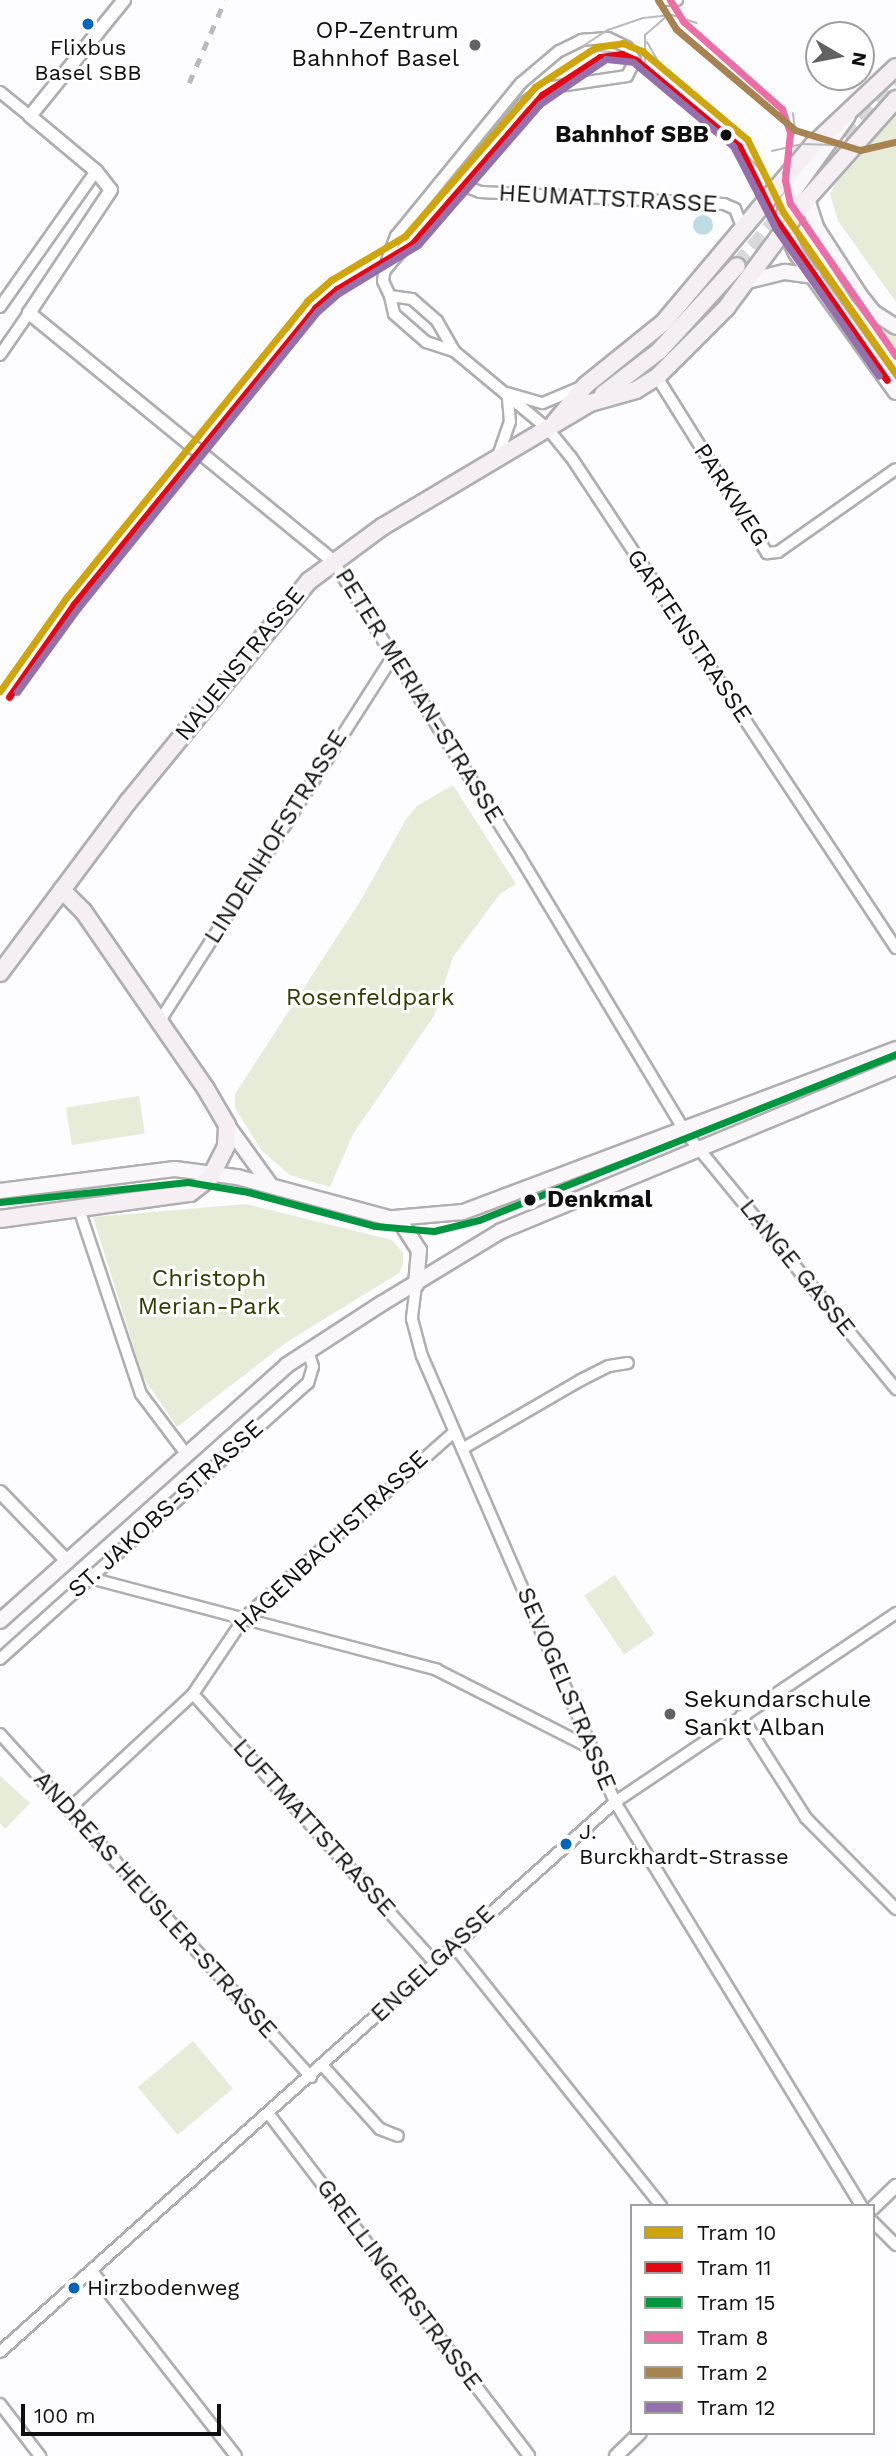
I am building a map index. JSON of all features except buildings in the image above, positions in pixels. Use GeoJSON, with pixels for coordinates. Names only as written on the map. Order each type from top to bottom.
{"type":"FeatureCollection","features":[{"type":"Feature","properties":{"kind":"main road","name":"NAUENSTRASSE"},"geometry":{"type":"LineString","coordinates":[[548,429],[586,385],[664,322],[744,231],[814,144],[848,116],[896,67]]}},
{"type":"Feature","properties":{"kind":"main road","name":"NAUENSTRASSE"},"geometry":{"type":"LineString","coordinates":[[0,973],[272,621],[333,561],[590,403],[636,390],[657,377],[702,335],[748,281],[807,199],[896,99]]}},
{"type":"Feature","properties":{"kind":"main road"},"geometry":{"type":"LineString","coordinates":[[848,116],[787,201],[784,229],[896,392]]}},
{"type":"Feature","properties":{"kind":"main road"},"geometry":{"type":"LineString","coordinates":[[807,199],[814,222],[859,294],[873,312],[896,327]]}},
{"type":"Feature","properties":{"kind":"main road"},"geometry":{"type":"LineString","coordinates":[[590,403],[659,351],[737,266]]}},
{"type":"Feature","properties":{"kind":"main road"},"geometry":{"type":"LineString","coordinates":[[748,281],[785,272],[814,276]]}},
{"type":"Feature","properties":{"kind":"main road"},"geometry":{"type":"LineString","coordinates":[[62,890],[83,911],[160,1019],[252,1165],[273,1186]]}},
{"type":"Feature","properties":{"kind":"main road"},"geometry":{"type":"LineString","coordinates":[[0,1191],[158,1170],[215,1172],[394,1218],[463,1212],[685,1132],[896,1048]]}},
{"type":"Feature","properties":{"kind":"main road","name":"ST. JAKOBS-STRASSE"},"geometry":{"type":"LineString","coordinates":[[0,1620],[308,1351],[501,1231],[896,1067]]}},
{"type":"Feature","properties":{"kind":"main road"},"geometry":{"type":"LineString","coordinates":[[0,1219],[176,1197],[198,1189],[215,1172],[226,1146],[227,1125]]}},
{"type":"Feature","properties":{"kind":"main road"},"geometry":{"type":"LineString","coordinates":[[394,1218],[417,1243],[415,1285]]}},
{"type":"Feature","properties":{"kind":"street"},"geometry":{"type":"LineString","coordinates":[[30,116],[124,0]]}},
{"type":"Feature","properties":{"kind":"street"},"geometry":{"type":"LineString","coordinates":[[663,0],[677,0]]}},
{"type":"Feature","properties":{"kind":"street"},"geometry":{"type":"LineString","coordinates":[[386,269],[536,93],[558,85],[619,80],[633,69],[632,52],[615,40],[592,38],[564,48],[540,65],[408,218],[391,247],[386,269],[383,290],[390,296]]}},
{"type":"Feature","properties":{"kind":"street"},"geometry":{"type":"LineString","coordinates":[[0,92],[96,171],[110,186],[110,196],[0,355]]}},
{"type":"Feature","properties":{"kind":"street"},"geometry":{"type":"LineString","coordinates":[[0,307],[4,292],[96,171]]}},
{"type":"Feature","properties":{"kind":"street","name":"HEUMATTSTRASSE"},"geometry":{"type":"LineString","coordinates":[[457,183],[480,191],[724,204],[735,209],[744,231]]}},
{"type":"Feature","properties":{"kind":"street","name":"GARTENSTRASSE"},"geometry":{"type":"LineString","coordinates":[[454,351],[447,333],[429,314],[404,296],[390,296],[388,305],[394,314],[426,342],[454,351],[548,429],[896,948]]}},
{"type":"Feature","properties":{"kind":"street","name":"PETER MERIAN-STRASSE"},"geometry":{"type":"LineString","coordinates":[[29,313],[200,456],[333,561],[685,1132],[698,1147]]}},
{"type":"Feature","properties":{"kind":"street","name":"PARKWEG"},"geometry":{"type":"LineString","coordinates":[[657,377],[767,553],[778,552],[896,469]]}},
{"type":"Feature","properties":{"kind":"street"},"geometry":{"type":"LineString","coordinates":[[497,460],[510,422],[505,394],[542,403],[586,385]]}},
{"type":"Feature","properties":{"kind":"street","name":"LINDENHOFSTRASSE"},"geometry":{"type":"LineString","coordinates":[[160,1019],[393,656]]}},
{"type":"Feature","properties":{"kind":"street","name":"LANGE GASSE"},"geometry":{"type":"LineString","coordinates":[[698,1147],[896,1389]]}},
{"type":"Feature","properties":{"kind":"street"},"geometry":{"type":"LineString","coordinates":[[79,1209],[141,1394],[187,1455]]}},
{"type":"Feature","properties":{"kind":"street","name":"SEVOGELSTRASSE"},"geometry":{"type":"LineString","coordinates":[[415,1285],[412,1319],[418,1345],[589,1747],[615,1802],[861,2204]]}},
{"type":"Feature","properties":{"kind":"street","name":"ST. JAKOBS-STRASSE"},"geometry":{"type":"LineString","coordinates":[[0,1659],[308,1383],[313,1367],[308,1351]]}},
{"type":"Feature","properties":{"kind":"street"},"geometry":{"type":"LineString","coordinates":[[461,1449],[580,1380],[628,1363]]}},
{"type":"Feature","properties":{"kind":"street","name":"HAGENBACHSTRASSE"},"geometry":{"type":"LineString","coordinates":[[69,1809],[193,1694],[245,1617],[437,1443],[454,1432]]}},
{"type":"Feature","properties":{"kind":"street"},"geometry":{"type":"LineString","coordinates":[[0,1492],[67,1561]]}},
{"type":"Feature","properties":{"kind":"street"},"geometry":{"type":"LineString","coordinates":[[90,1578],[437,1670],[589,1747]]}},
{"type":"Feature","properties":{"kind":"street","name":"ENGELGASSE"},"geometry":{"type":"LineString","coordinates":[[0,2352],[311,2077],[434,1962],[615,1802],[896,1613]]}},
{"type":"Feature","properties":{"kind":"street","name":"LUFTMATTSTRASSE"},"geometry":{"type":"LineString","coordinates":[[193,1694],[434,1962]]}},
{"type":"Feature","properties":{"kind":"street"},"geometry":{"type":"LineString","coordinates":[[741,1716],[806,1818],[896,1909]]}},
{"type":"Feature","properties":{"kind":"street","name":"ANDREAS HEUSLER-STRASSE"},"geometry":{"type":"LineString","coordinates":[[0,1734],[311,2077]]}},
{"type":"Feature","properties":{"kind":"street"},"geometry":{"type":"LineString","coordinates":[[453,1945],[658,2204]]}},
{"type":"Feature","properties":{"kind":"street"},"geometry":{"type":"LineString","coordinates":[[323,2066],[380,2129],[398,2136]]}},
{"type":"Feature","properties":{"kind":"street","name":"GRELLINGERSTRASSE"},"geometry":{"type":"LineString","coordinates":[[268,2113],[529,2456]]}},
{"type":"Feature","properties":{"kind":"street"},"geometry":{"type":"LineString","coordinates":[[875,2206],[896,2186]]}},
{"type":"Feature","properties":{"kind":"street"},"geometry":{"type":"LineString","coordinates":[[875,2224],[896,2245]]}},
{"type":"Feature","properties":{"kind":"street"},"geometry":{"type":"LineString","coordinates":[[92,2271],[236,2456]]}},
{"type":"Feature","properties":{"kind":"street"},"geometry":{"type":"LineString","coordinates":[[0,2404],[40,2456]]}},
{"type":"Feature","properties":{"kind":"street"},"geometry":{"type":"LineString","coordinates":[[616,2456],[638,2435]]}},
{"type":"Feature","properties":{"kind":"green space"},"geometry":{"type":"Polygon","coordinates":[[[896,115],[896,302],[838,221],[830,194],[840,174],[896,115]]]}},
{"type":"Feature","properties":{"kind":"green space"},"geometry":{"type":"Polygon","coordinates":[[[878,331],[896,334],[896,356],[878,331]]]}},
{"type":"Feature","properties":{"kind":"green space","name":"Rosenfeldpark"},"geometry":{"type":"Polygon","coordinates":[[[453,785],[516,884],[500,894],[453,957],[434,1016],[353,1134],[330,1187],[290,1175],[262,1151],[235,1108],[235,1094],[361,900],[405,821],[417,806],[453,785]]]}},
{"type":"Feature","properties":{"kind":"green space"},"geometry":{"type":"Polygon","coordinates":[[[139,1096],[145,1134],[72,1145],[66,1108],[139,1096]]]}},
{"type":"Feature","properties":{"kind":"green space","name":"Christoph Merian-Park"},"geometry":{"type":"Polygon","coordinates":[[[246,1204],[392,1240],[403,1253],[403,1265],[399,1273],[287,1342],[177,1427],[143,1377],[93,1217],[246,1204]]]}},
{"type":"Feature","properties":{"kind":"green space"},"geometry":{"type":"Polygon","coordinates":[[[615,1575],[655,1634],[624,1655],[584,1596],[615,1575]]]}},
{"type":"Feature","properties":{"kind":"green space"},"geometry":{"type":"Polygon","coordinates":[[[0,1776],[30,1803],[5,1829],[0,1823],[0,1776]]]}},
{"type":"Feature","properties":{"kind":"green space"},"geometry":{"type":"Polygon","coordinates":[[[193,2041],[233,2088],[178,2135],[138,2087],[193,2041]]]}},
{"type":"Feature","properties":{"kind":"water"},"geometry":{"type":"Polygon","coordinates":[[[703,215],[710,218],[713,225],[710,232],[703,235],[696,232],[693,225],[696,218],[703,215]]]}},
{"type":"Feature","properties":{"kind":"tunnel"},"geometry":{"type":"LineString","coordinates":[[737,266],[896,82]]}},
{"type":"Feature","properties":{"kind":"tram line","name":"2"},"geometry":{"type":"LineString","coordinates":[[658,0],[676,29],[795,130],[860,150],[896,142]]}},
{"type":"Feature","properties":{"kind":"tram line","name":"8"},"geometry":{"type":"LineString","coordinates":[[670,0],[684,22],[782,109],[790,132],[785,180],[790,203],[896,356]]}},
{"type":"Feature","properties":{"kind":"tram line"},"geometry":{"type":"LineString","coordinates":[[583,46],[608,30],[643,18],[672,15],[697,23]]}},
{"type":"Feature","properties":{"kind":"tram line"},"geometry":{"type":"LineString","coordinates":[[645,62],[645,35],[666,17]]}},
{"type":"Feature","properties":{"kind":"tram line"},"geometry":{"type":"LineString","coordinates":[[647,42],[661,66]]}},
{"type":"Feature","properties":{"kind":"tram line","name":"10"},"geometry":{"type":"LineString","coordinates":[[0,691],[66,598],[307,301],[331,280],[405,236],[535,87],[596,47],[623,43],[642,51],[747,139],[783,212],[896,374]]}},
{"type":"Feature","properties":{"kind":"tram line"},"geometry":{"type":"LineString","coordinates":[[578,57],[599,51],[619,53],[654,76]]}},
{"type":"Feature","properties":{"kind":"tram line","name":"11"},"geometry":{"type":"LineString","coordinates":[[9,697],[74,604],[315,308],[337,289],[412,244],[542,95],[600,57],[622,54],[636,60],[739,146],[774,217],[887,380]]}},
{"type":"Feature","properties":{"kind":"tram line","name":"12"},"geometry":{"type":"LineString","coordinates":[[17,692],[78,608],[318,311],[339,293],[418,245],[540,104],[606,59],[633,62],[733,146],[776,229],[879,376]]}},
{"type":"Feature","properties":{"kind":"tram line"},"geometry":{"type":"LineString","coordinates":[[790,207],[783,173],[795,130],[793,113]]}},
{"type":"Feature","properties":{"kind":"tram line"},"geometry":{"type":"LineString","coordinates":[[736,144],[765,175]]}},
{"type":"Feature","properties":{"kind":"tram line"},"geometry":{"type":"LineString","coordinates":[[772,151],[802,144],[840,145]]}},
{"type":"Feature","properties":{"kind":"tram line","name":"15"},"geometry":{"type":"LineString","coordinates":[[0,1202],[188,1182],[248,1192],[375,1226],[434,1231],[479,1220],[896,1054]]}},
{"type":"Feature","properties":{"kind":"railway"},"geometry":{"type":"LineString","coordinates":[[189,83],[225,0]]}},
{"type":"Feature","properties":{"kind":"place","name":"Flixbus Basel SBB"},"geometry":{"type":"Point","coordinates":[88,24]}},
{"type":"Feature","properties":{"kind":"place","name":"OP-Zentrum Bahnhof Basel"},"geometry":{"type":"Point","coordinates":[475,45]}},
{"type":"Feature","properties":{"kind":"place","name":"Bahnhof SBB"},"geometry":{"type":"Point","coordinates":[726,135]}},
{"type":"Feature","properties":{"kind":"place","name":"Denkmal"},"geometry":{"type":"Point","coordinates":[530,1200]}},
{"type":"Feature","properties":{"kind":"place","name":"Sekundarschule Sankt Alban"},"geometry":{"type":"Point","coordinates":[670,1714]}},
{"type":"Feature","properties":{"kind":"place","name":"J. Burckhardt-Strasse"},"geometry":{"type":"Point","coordinates":[566,1844]}},
{"type":"Feature","properties":{"kind":"place","name":"Hirzbodenweg"},"geometry":{"type":"Point","coordinates":[74,2288]}}]}
